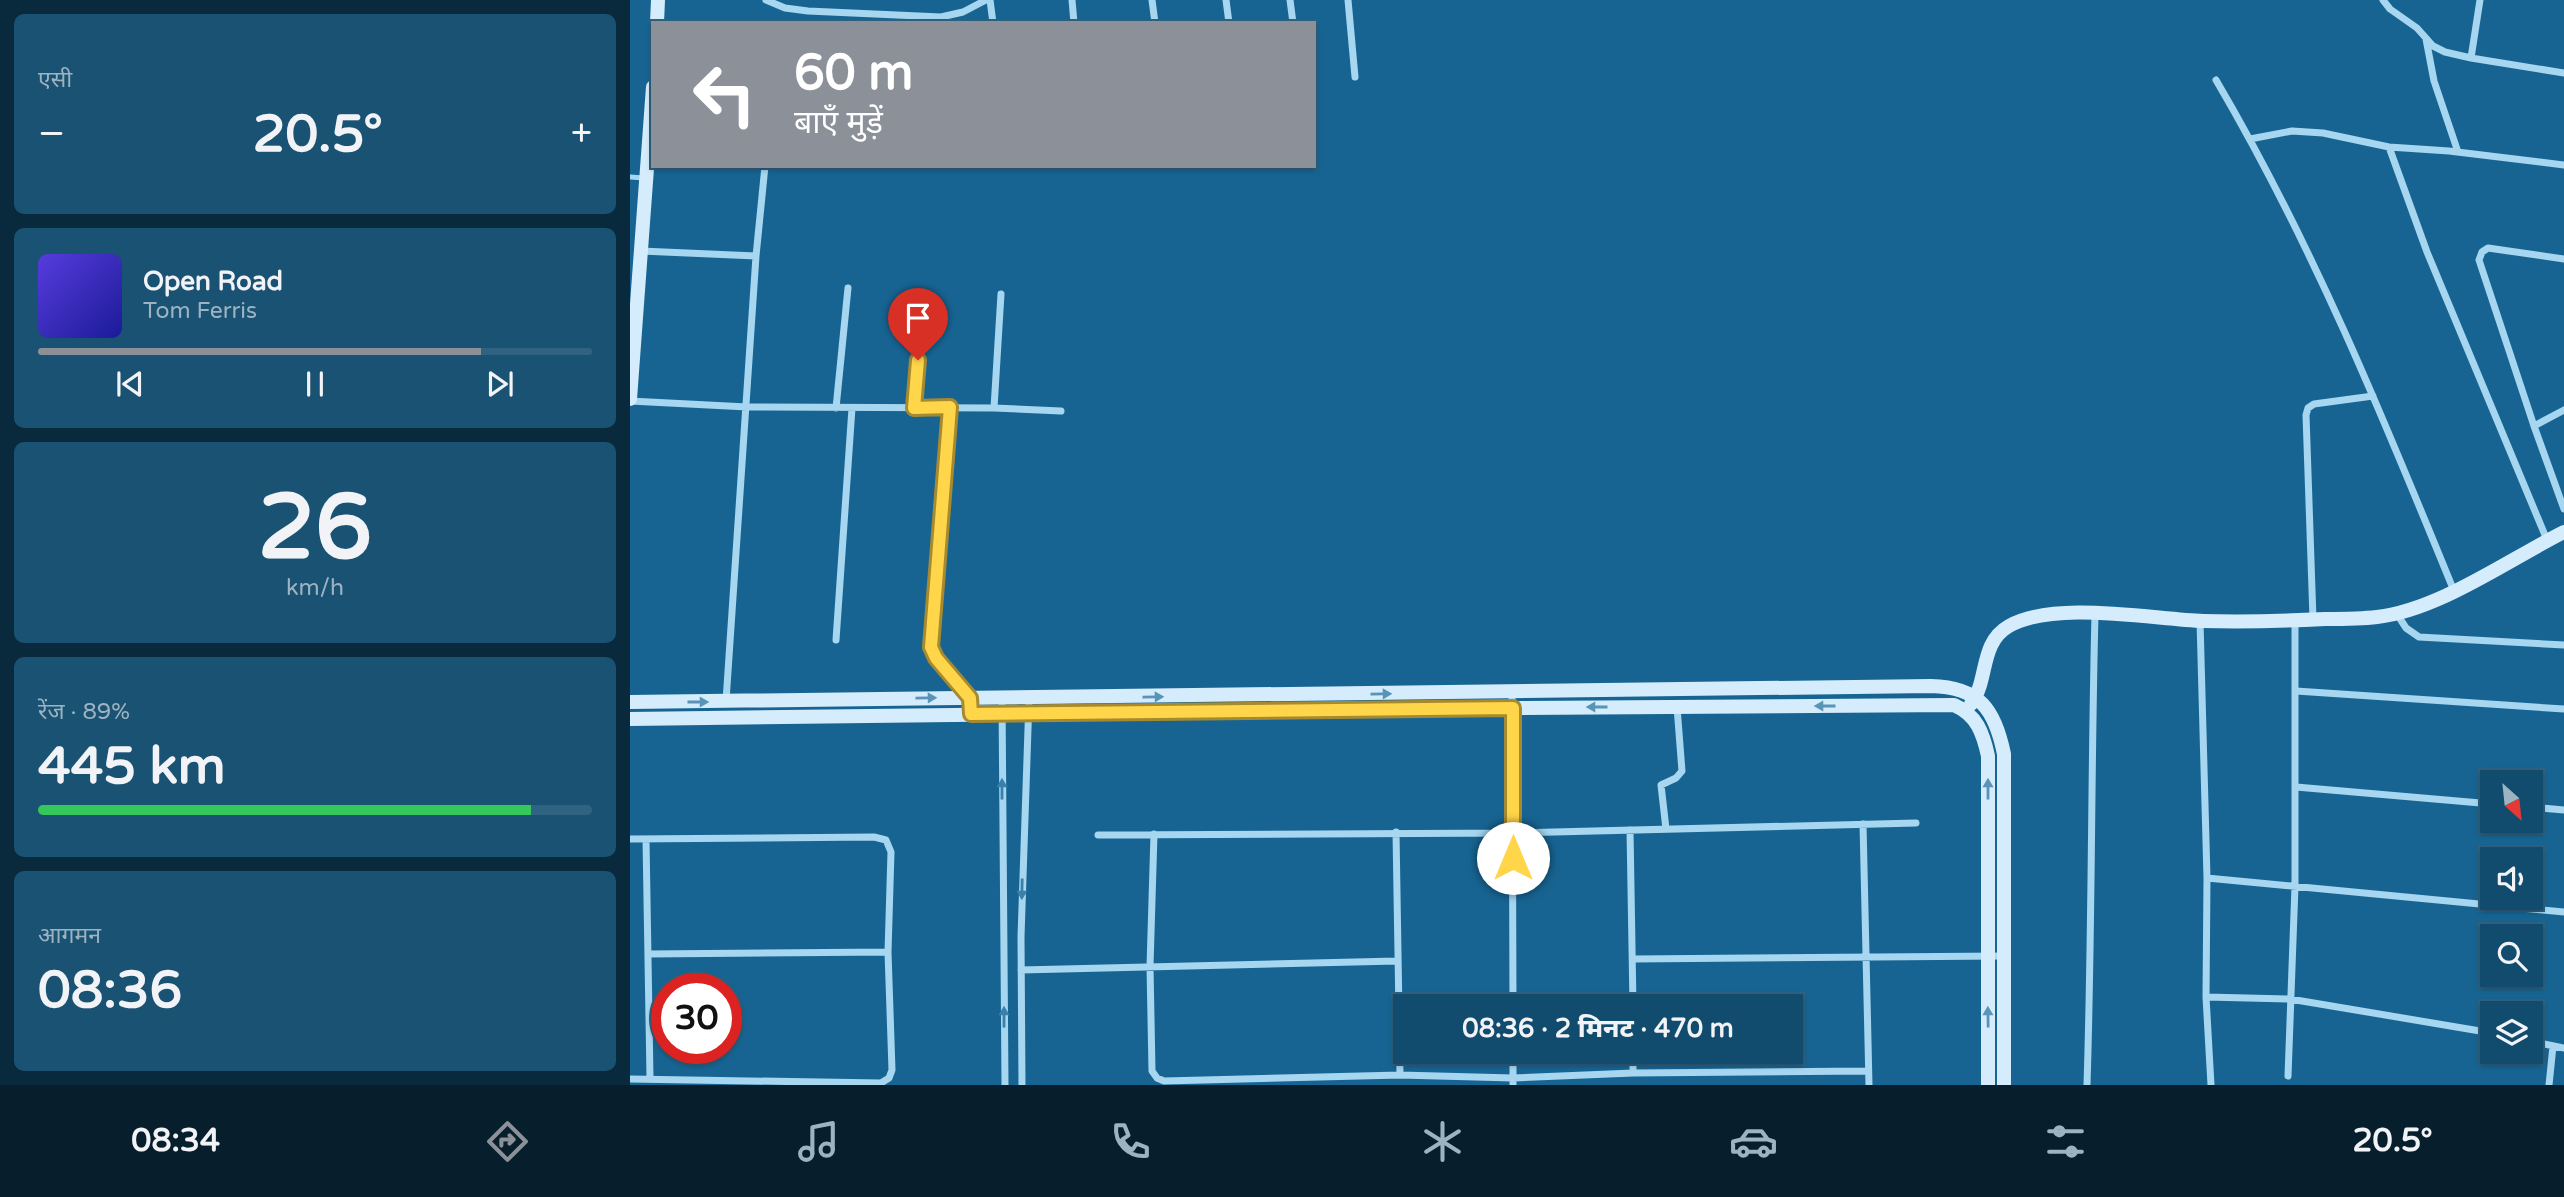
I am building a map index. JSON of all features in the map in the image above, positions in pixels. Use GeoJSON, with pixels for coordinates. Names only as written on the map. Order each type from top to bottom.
{"type":"FeatureCollection","features":[{"type":"Feature","properties":{"kind":"street"},"geometry":{"type":"LineString","coordinates":[[657,21],[658,0]]}},
{"type":"Feature","properties":{"kind":"street"},"geometry":{"type":"LineString","coordinates":[[766,0],[785,8],[807,11],[941,17],[963,12],[988,0],[993,21]]}},
{"type":"Feature","properties":{"kind":"street"},"geometry":{"type":"LineString","coordinates":[[1072,0],[1074,21]]}},
{"type":"Feature","properties":{"kind":"street"},"geometry":{"type":"LineString","coordinates":[[1152,0],[1155,21]]}},
{"type":"Feature","properties":{"kind":"street"},"geometry":{"type":"LineString","coordinates":[[1226,0],[1229,21]]}},
{"type":"Feature","properties":{"kind":"street"},"geometry":{"type":"LineString","coordinates":[[1290,0],[1293,21]]}},
{"type":"Feature","properties":{"kind":"street"},"geometry":{"type":"LineString","coordinates":[[1348,0],[1355,77]]}},
{"type":"Feature","properties":{"kind":"street"},"geometry":{"type":"LineString","coordinates":[[2383,0],[2390,9],[2408,19],[2433,46],[2445,52],[2564,73]]}},
{"type":"Feature","properties":{"kind":"street"},"geometry":{"type":"LineString","coordinates":[[2471,58],[2480,0]]}},
{"type":"Feature","properties":{"kind":"street"},"geometry":{"type":"LineString","coordinates":[[2426,39],[2434,81],[2454,151]]}},
{"type":"Feature","properties":{"kind":"street"},"geometry":{"type":"LineString","coordinates":[[2216,80],[2250,139],[2332,300],[2454,591]]}},
{"type":"Feature","properties":{"kind":"street"},"geometry":{"type":"LineString","coordinates":[[651,117],[630,400],[747,407],[950,407],[1061,411]]}},
{"type":"Feature","properties":{"kind":"street"},"geometry":{"type":"LineString","coordinates":[[2250,139],[2292,131],[2323,133],[2389,147],[2434,152],[2454,151],[2564,165]]}},
{"type":"Feature","properties":{"kind":"street"},"geometry":{"type":"LineString","coordinates":[[2389,147],[2427,252],[2547,540]]}},
{"type":"Feature","properties":{"kind":"street"},"geometry":{"type":"LineString","coordinates":[[726,702],[756,256],[765,168]]}},
{"type":"Feature","properties":{"kind":"street"},"geometry":{"type":"LineString","coordinates":[[2564,259],[2488,248],[2482,252],[2479,260],[2564,509]]}},
{"type":"Feature","properties":{"kind":"street"},"geometry":{"type":"LineString","coordinates":[[641,251],[756,256]]}},
{"type":"Feature","properties":{"kind":"street"},"geometry":{"type":"LineString","coordinates":[[836,408],[848,288]]}},
{"type":"Feature","properties":{"kind":"street"},"geometry":{"type":"LineString","coordinates":[[993,408],[1001,294]]}},
{"type":"Feature","properties":{"kind":"street"},"geometry":{"type":"LineString","coordinates":[[914,408],[922,312]]}},
{"type":"Feature","properties":{"kind":"street"},"geometry":{"type":"LineString","coordinates":[[2314,620],[2306,415],[2308,408],[2314,404],[2373,396]]}},
{"type":"Feature","properties":{"kind":"street"},"geometry":{"type":"LineString","coordinates":[[950,407],[930,635],[936,658],[970,698],[971,714]]}},
{"type":"Feature","properties":{"kind":"street"},"geometry":{"type":"LineString","coordinates":[[836,640],[852,408]]}},
{"type":"Feature","properties":{"kind":"street"},"geometry":{"type":"LineString","coordinates":[[2534,426],[2564,410]]}},
{"type":"Feature","properties":{"kind":"street"},"geometry":{"type":"LineString","coordinates":[[1967,711],[1976,697],[1993,639],[2009,626],[2044,614],[2146,615],[2200,621],[2295,621],[2378,617],[2411,610],[2454,591],[2564,532]]}},
{"type":"Feature","properties":{"kind":"street"},"geometry":{"type":"LineString","coordinates":[[2397,613],[2406,628],[2419,637],[2564,645]]}},
{"type":"Feature","properties":{"kind":"street"},"geometry":{"type":"LineString","coordinates":[[2087,1085],[2092,948],[2095,614]]}},
{"type":"Feature","properties":{"kind":"street"},"geometry":{"type":"LineString","coordinates":[[2200,621],[2207,878],[2206,997],[2211,1085]]}},
{"type":"Feature","properties":{"kind":"street"},"geometry":{"type":"LineString","coordinates":[[2288,1076],[2295,886],[2295,621]]}},
{"type":"Feature","properties":{"kind":"street"},"geometry":{"type":"LineString","coordinates":[[630,702],[1939,686],[1962,689],[1976,697],[1992,716],[2000,733],[2004,754],[2004,1085]]}},
{"type":"Feature","properties":{"kind":"street"},"geometry":{"type":"LineString","coordinates":[[2296,691],[2564,709]]}},
{"type":"Feature","properties":{"kind":"street"},"geometry":{"type":"LineString","coordinates":[[1512,692],[1513,994]]}},
{"type":"Feature","properties":{"kind":"street"},"geometry":{"type":"LineString","coordinates":[[1002,698],[1005,1085]]}},
{"type":"Feature","properties":{"kind":"street"},"geometry":{"type":"LineString","coordinates":[[1021,1085],[1021,970],[1029,699]]}},
{"type":"Feature","properties":{"kind":"street"},"geometry":{"type":"LineString","coordinates":[[630,719],[1954,705],[1967,711],[1978,724],[1988,756],[1988,1085]]}},
{"type":"Feature","properties":{"kind":"street"},"geometry":{"type":"LineString","coordinates":[[1666,829],[1661,785],[1676,778],[1682,771],[1677,707]]}},
{"type":"Feature","properties":{"kind":"street"},"geometry":{"type":"LineString","coordinates":[[2296,787],[2480,803]]}},
{"type":"Feature","properties":{"kind":"street"},"geometry":{"type":"LineString","coordinates":[[2543,808],[2564,810]]}},
{"type":"Feature","properties":{"kind":"street"},"geometry":{"type":"LineString","coordinates":[[1098,835],[1513,833],[1916,823]]}},
{"type":"Feature","properties":{"kind":"street"},"geometry":{"type":"LineString","coordinates":[[1863,824],[1868,1085]]}},
{"type":"Feature","properties":{"kind":"street"},"geometry":{"type":"LineString","coordinates":[[1630,830],[1633,994]]}},
{"type":"Feature","properties":{"kind":"street"},"geometry":{"type":"LineString","coordinates":[[1396,832],[1400,1075]]}},
{"type":"Feature","properties":{"kind":"street"},"geometry":{"type":"LineString","coordinates":[[1154,834],[1150,966],[1152,1071],[1157,1078],[1164,1081],[1400,1075],[1513,1081],[1633,1073],[1868,1071]]}},
{"type":"Feature","properties":{"kind":"street"},"geometry":{"type":"LineString","coordinates":[[630,839],[874,837],[886,840],[891,852],[888,952],[892,1070],[889,1078],[881,1083],[630,1079]]}},
{"type":"Feature","properties":{"kind":"street"},"geometry":{"type":"LineString","coordinates":[[646,839],[650,1078]]}},
{"type":"Feature","properties":{"kind":"street"},"geometry":{"type":"LineString","coordinates":[[2207,878],[2564,912]]}},
{"type":"Feature","properties":{"kind":"street"},"geometry":{"type":"LineString","coordinates":[[648,954],[888,952]]}},
{"type":"Feature","properties":{"kind":"street"},"geometry":{"type":"LineString","coordinates":[[1633,959],[2003,956]]}},
{"type":"Feature","properties":{"kind":"street"},"geometry":{"type":"LineString","coordinates":[[1021,970],[1397,961]]}},
{"type":"Feature","properties":{"kind":"street"},"geometry":{"type":"LineString","coordinates":[[2206,997],[2290,999],[2480,1030]]}},
{"type":"Feature","properties":{"kind":"street"},"geometry":{"type":"LineString","coordinates":[[2543,1044],[2564,1048]]}},
{"type":"Feature","properties":{"kind":"street"},"geometry":{"type":"LineString","coordinates":[[2549,1085],[2553,1046]]}},
{"type":"Feature","properties":{"kind":"street"},"geometry":{"type":"LineString","coordinates":[[1633,1064],[1633,1073]]}},
{"type":"Feature","properties":{"kind":"lane"},"geometry":{"type":"LineString","coordinates":[[630,177],[647,178]]}},
{"type":"Feature","properties":{"kind":"route"},"geometry":{"type":"LineString","coordinates":[[918,360],[914,408],[950,407],[931,647],[936,658],[970,698],[971,714],[1513,708],[1513,858]]}}]}
